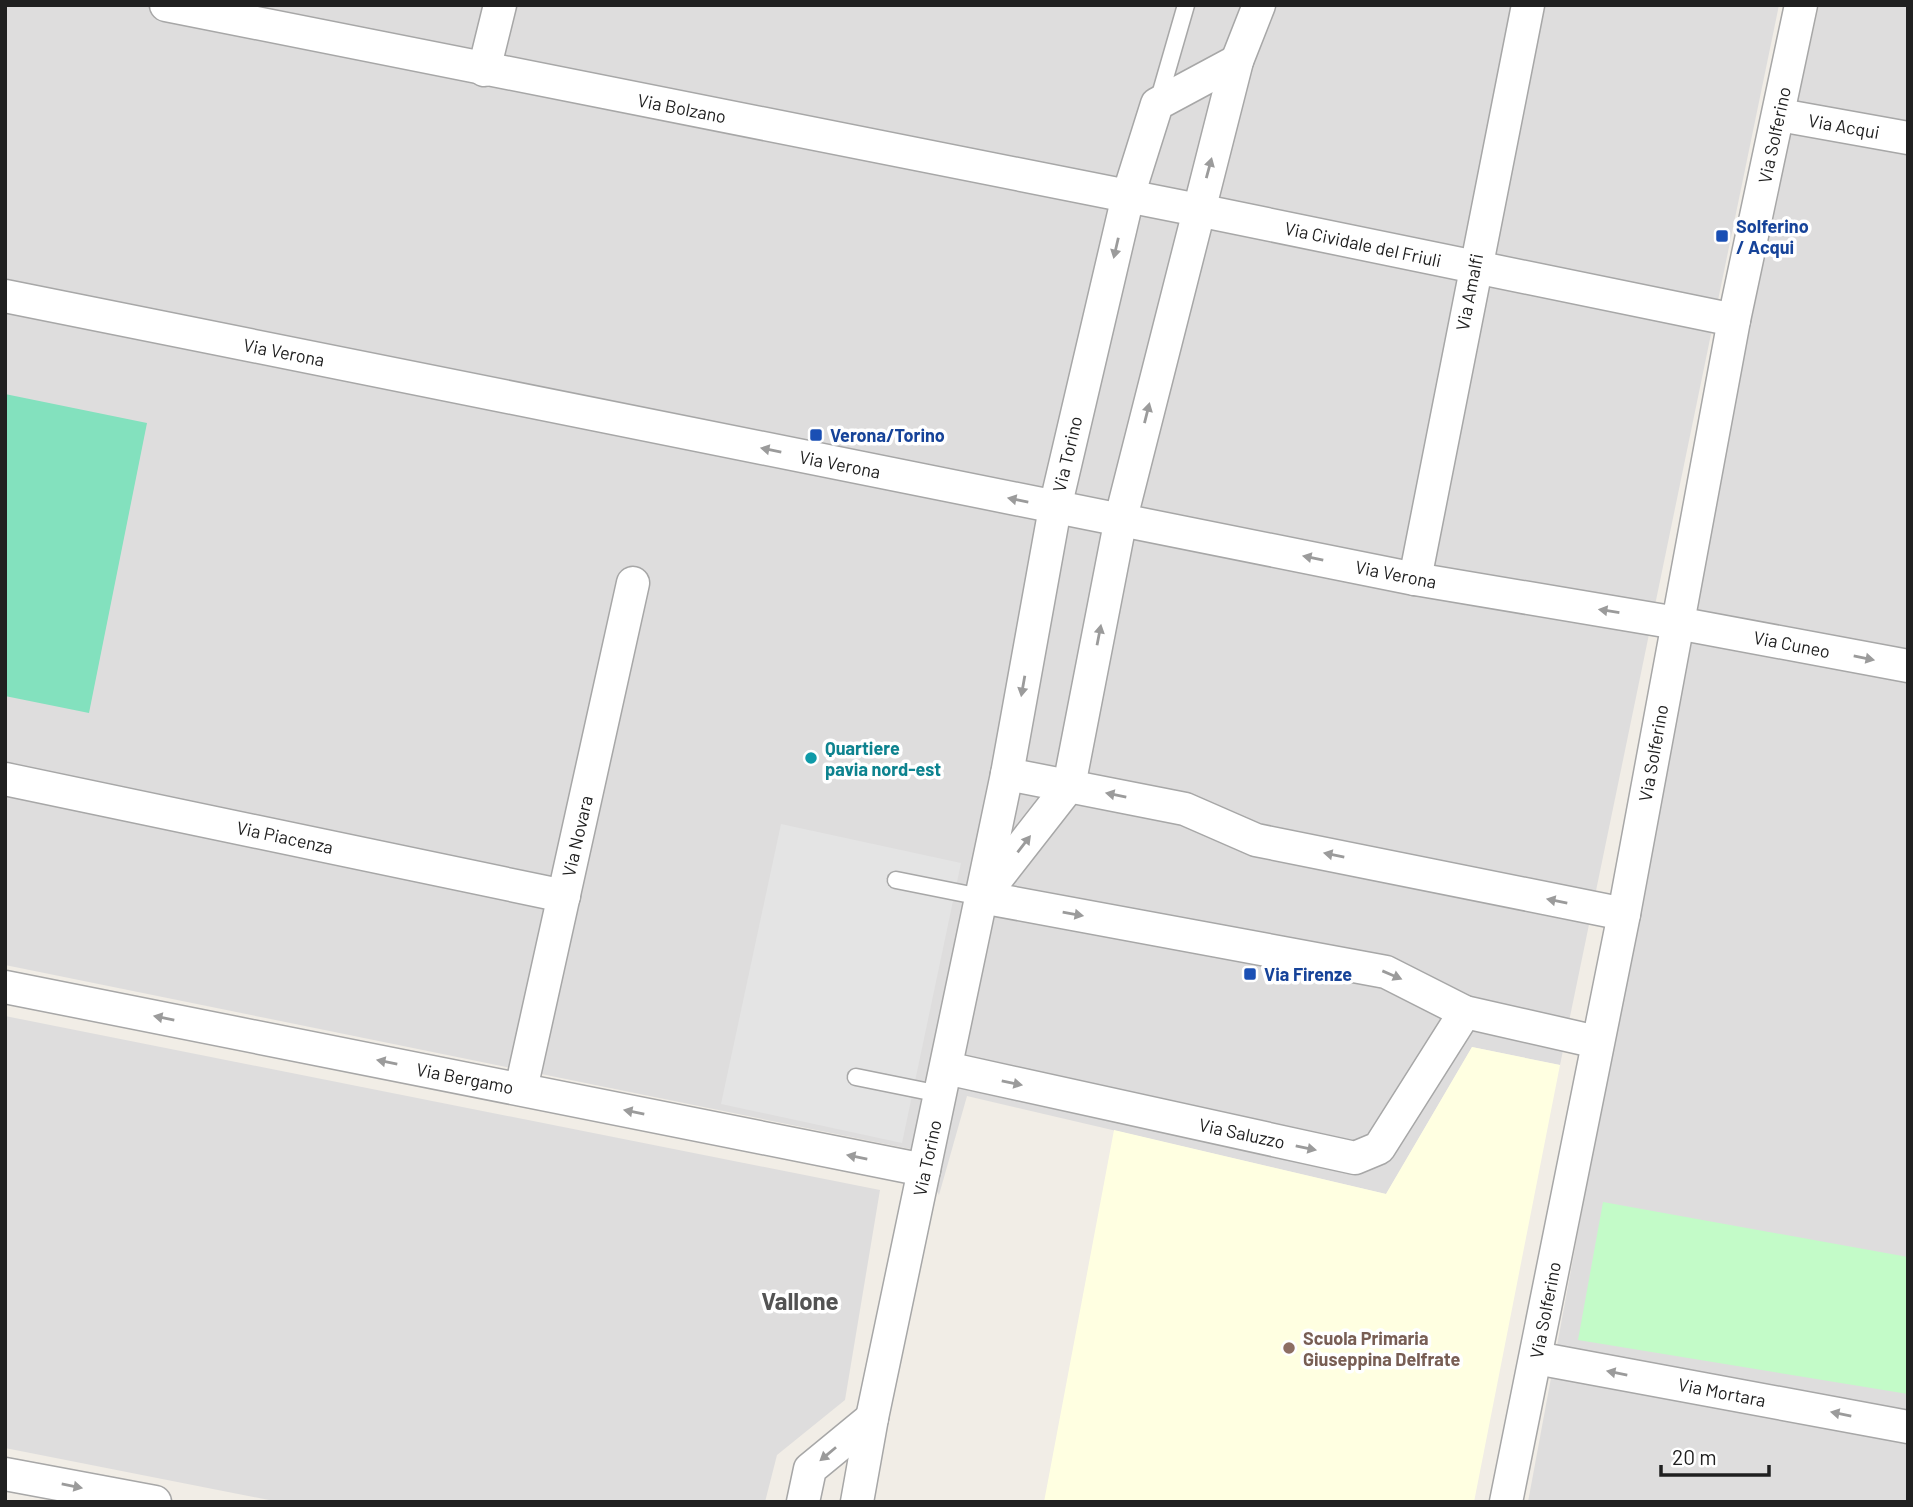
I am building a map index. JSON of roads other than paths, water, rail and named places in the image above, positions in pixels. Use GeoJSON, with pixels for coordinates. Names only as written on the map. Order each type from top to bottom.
{"type":"FeatureCollection","features":[{"type":"Feature","properties":{"kind":"street","name":"Via Bolzano"},"geometry":{"type":"LineString","coordinates":[[166,5],[204,10],[484,70],[1198,210]]}},
{"type":"Feature","properties":{"kind":"street"},"geometry":{"type":"LineString","coordinates":[[484,70],[500,5]]}},
{"type":"Feature","properties":{"kind":"street","name":"Via Torino"},"geometry":{"type":"LineString","coordinates":[[981,897],[1069,786],[1121,518],[1237,61],[1259,5]]}},
{"type":"Feature","properties":{"kind":"street","name":"Via Amalfi"},"geometry":{"type":"LineString","coordinates":[[1415,579],[1474,267],[1528,5]]}},
{"type":"Feature","properties":{"kind":"street","name":"Via Solferino"},"geometry":{"type":"LineString","coordinates":[[1506,1502],[1624,914],[1734,320],[1780,115],[1801,5]]}},
{"type":"Feature","properties":{"kind":"street"},"geometry":{"type":"LineString","coordinates":[[1157,104],[1237,61]]}},
{"type":"Feature","properties":{"kind":"street","name":"Via Torino"},"geometry":{"type":"LineString","coordinates":[[857,1502],[872,1418],[1007,774],[1055,508],[1128,196],[1157,104]]}},
{"type":"Feature","properties":{"kind":"street","name":"Via Acqui"},"geometry":{"type":"LineString","coordinates":[[1780,115],[1908,138]]}},
{"type":"Feature","properties":{"kind":"street","name":"Via Cividale del Friuli"},"geometry":{"type":"LineString","coordinates":[[1198,210],[1734,320]]}},
{"type":"Feature","properties":{"kind":"street","name":"Via Verona"},"geometry":{"type":"LineString","coordinates":[[5,296],[1415,579],[1677,623]]}},
{"type":"Feature","properties":{"kind":"street","name":"Via Novara"},"geometry":{"type":"LineString","coordinates":[[522,1089],[633,583]]}},
{"type":"Feature","properties":{"kind":"street","name":"Via Cuneo"},"geometry":{"type":"LineString","coordinates":[[1677,623],[1908,666]]}},
{"type":"Feature","properties":{"kind":"street"},"geometry":{"type":"LineString","coordinates":[[1007,774],[1185,809],[1256,840],[1624,914]]}},
{"type":"Feature","properties":{"kind":"street","name":"Via Piacenza"},"geometry":{"type":"LineString","coordinates":[[5,779],[564,896]]}},
{"type":"Feature","properties":{"kind":"street"},"geometry":{"type":"LineString","coordinates":[[981,897],[1386,972],[1465,1012],[1597,1042]]}},
{"type":"Feature","properties":{"kind":"street","name":"Via Bergamo"},"geometry":{"type":"LineString","coordinates":[[5,987],[924,1170]]}},
{"type":"Feature","properties":{"kind":"street","name":"Via Saluzzo"},"geometry":{"type":"LineString","coordinates":[[943,1081],[1355,1158],[1379,1148],[1465,1012]]}},
{"type":"Feature","properties":{"kind":"street","name":"Via Mortara"},"geometry":{"type":"LineString","coordinates":[[1536,1358],[1908,1427]]}},
{"type":"Feature","properties":{"kind":"street"},"geometry":{"type":"LineString","coordinates":[[803,1502],[810,1469],[872,1418]]}},
{"type":"Feature","properties":{"kind":"street"},"geometry":{"type":"LineString","coordinates":[[5,1474],[155,1502]]}},
{"type":"Feature","properties":{"kind":"lane"},"geometry":{"type":"LineString","coordinates":[[1157,104],[1186,5]]}},
{"type":"Feature","properties":{"kind":"lane"},"geometry":{"type":"LineString","coordinates":[[896,880],[981,897]]}},
{"type":"Feature","properties":{"kind":"lane"},"geometry":{"type":"LineString","coordinates":[[856,1077],[943,1081]]}},
{"type":"Feature","properties":{"kind":"place","name":"Solferino / Acqui"},"geometry":{"type":"Point","coordinates":[1722,236]}},
{"type":"Feature","properties":{"kind":"place","name":"Verona/Torino"},"geometry":{"type":"Point","coordinates":[816,435]}},
{"type":"Feature","properties":{"kind":"place","name":"Quartiere pavia nord-est"},"geometry":{"type":"Point","coordinates":[811,758]}},
{"type":"Feature","properties":{"kind":"place","name":"Via Firenze"},"geometry":{"type":"Point","coordinates":[1250,974]}},
{"type":"Feature","properties":{"kind":"place","name":"Scuola Primaria Giuseppina Delfrate"},"geometry":{"type":"Point","coordinates":[1289,1348]}},
{"type":"Feature","properties":{"kind":"district","name":"Vallone"},"geometry":{"type":"Point","coordinates":[800,1300]}}]}
